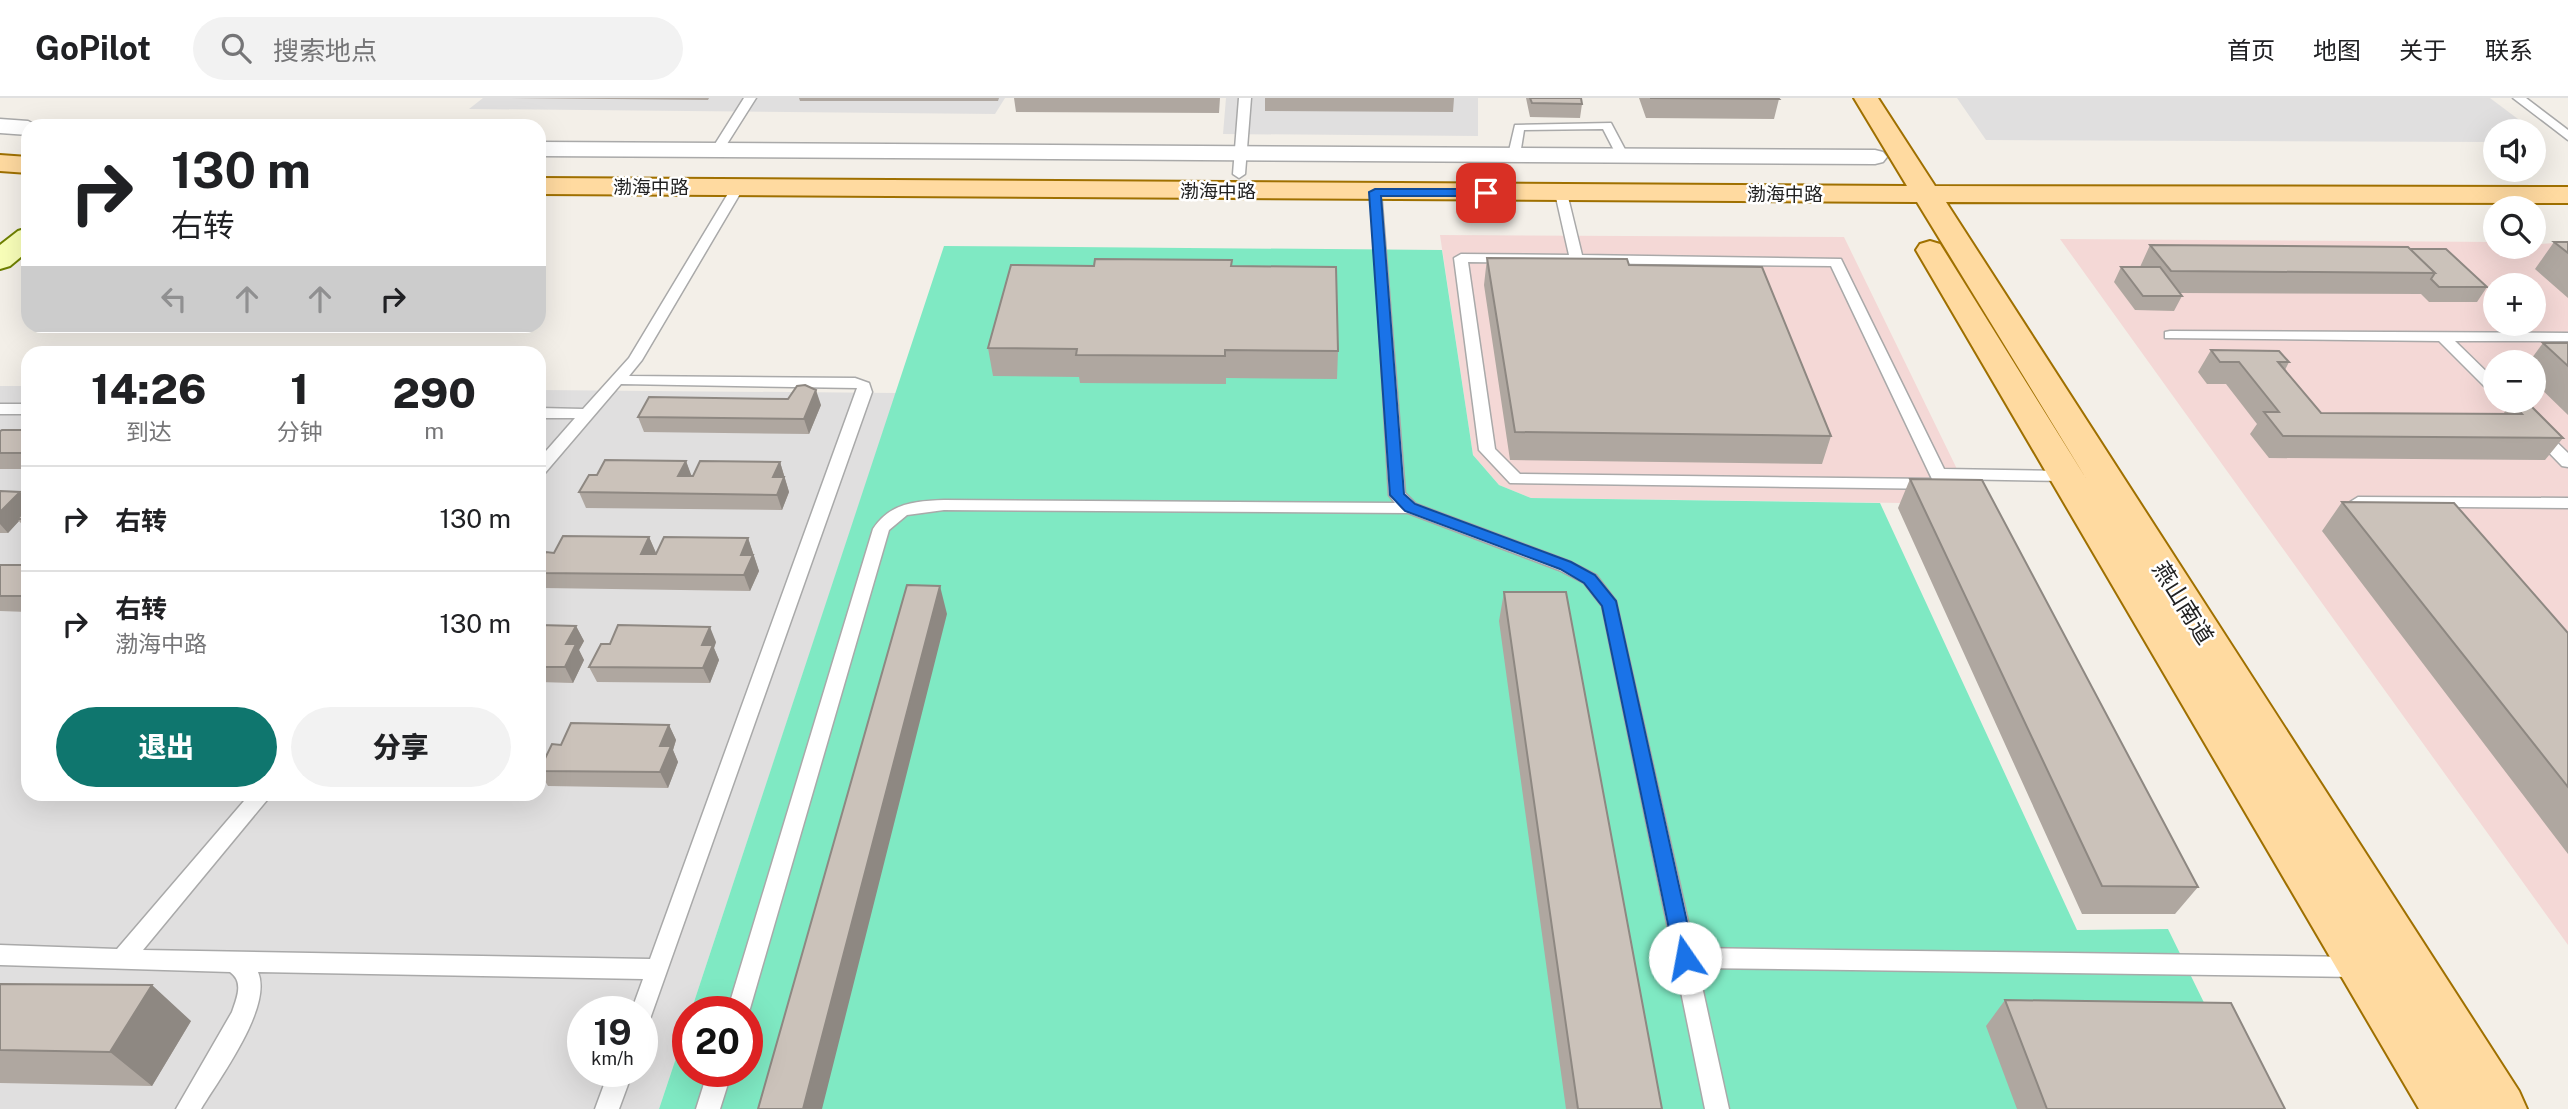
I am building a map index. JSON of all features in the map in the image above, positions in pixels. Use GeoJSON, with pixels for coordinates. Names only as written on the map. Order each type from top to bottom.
{"type":"FeatureCollection","features":[{"type":"Feature","properties":{"kind":"main road","name":"燕山南道"},"geometry":{"type":"LineString","coordinates":[[1839,98],[1900,180],[2501,1109]]}},
{"type":"Feature","properties":{"kind":"main road","name":"燕山南道"},"geometry":{"type":"LineString","coordinates":[[1866,98],[1900,180],[2067,476],[2448,1109]]}},
{"type":"Feature","properties":{"kind":"main road"},"geometry":{"type":"LineString","coordinates":[[0,146],[21,147]]}},
{"type":"Feature","properties":{"kind":"main road"},"geometry":{"type":"LineString","coordinates":[[0,163],[21,164]]}},
{"type":"Feature","properties":{"kind":"main road","name":"渤海中路"},"geometry":{"type":"LineString","coordinates":[[546,169],[1240,163],[1900,180]]}},
{"type":"Feature","properties":{"kind":"main road"},"geometry":{"type":"LineString","coordinates":[[1900,180],[2568,178]]}},
{"type":"Feature","properties":{"kind":"main road","name":"渤海中路"},"geometry":{"type":"LineString","coordinates":[[546,186],[1560,193],[1900,180]]}},
{"type":"Feature","properties":{"kind":"main road"},"geometry":{"type":"LineString","coordinates":[[1900,180],[2568,195]]}},
{"type":"Feature","properties":{"kind":"main road"},"geometry":{"type":"LineString","coordinates":[[0,238],[21,222]]}},
{"type":"Feature","properties":{"kind":"main road"},"geometry":{"type":"LineString","coordinates":[[0,260],[21,243]]}},
{"type":"Feature","properties":{"kind":"street"},"geometry":{"type":"LineString","coordinates":[[0,127],[21,128]]}},
{"type":"Feature","properties":{"kind":"street"},"geometry":{"type":"LineString","coordinates":[[546,149],[1240,163],[1514,155],[1622,155],[1900,180]]}},
{"type":"Feature","properties":{"kind":"lane"},"geometry":{"type":"LineString","coordinates":[[716,152],[750,98]]}},
{"type":"Feature","properties":{"kind":"lane"},"geometry":{"type":"LineString","coordinates":[[1240,163],[1245,98]]}},
{"type":"Feature","properties":{"kind":"lane"},"geometry":{"type":"LineString","coordinates":[[2519,98],[2568,136]]}},
{"type":"Feature","properties":{"kind":"lane"},"geometry":{"type":"LineString","coordinates":[[546,461],[635,360],[738,187]]}},
{"type":"Feature","properties":{"kind":"lane"},"geometry":{"type":"LineString","coordinates":[[1375,192],[1397,495],[1410,508]]}},
{"type":"Feature","properties":{"kind":"lane"},"geometry":{"type":"LineString","coordinates":[[1560,193],[1576,259]]}},
{"type":"Feature","properties":{"kind":"lane"},"geometry":{"type":"LineString","coordinates":[[1461,258],[1576,259],[1836,262],[1943,484],[1516,479],[1487,450],[1461,258]]}},
{"type":"Feature","properties":{"kind":"lane"},"geometry":{"type":"LineString","coordinates":[[2170,335],[2568,337]]}},
{"type":"Feature","properties":{"kind":"lane"},"geometry":{"type":"LineString","coordinates":[[2442,336],[2483,377]]}},
{"type":"Feature","properties":{"kind":"lane"},"geometry":{"type":"LineString","coordinates":[[618,380],[855,382],[864,386],[865,392],[648,996]]}},
{"type":"Feature","properties":{"kind":"lane"},"geometry":{"type":"LineString","coordinates":[[0,409],[21,409]]}},
{"type":"Feature","properties":{"kind":"lane"},"geometry":{"type":"LineString","coordinates":[[546,413],[587,414]]}},
{"type":"Feature","properties":{"kind":"lane"},"geometry":{"type":"LineString","coordinates":[[2518,413],[2568,462]]}},
{"type":"Feature","properties":{"kind":"lane"},"geometry":{"type":"LineString","coordinates":[[1938,474],[2067,476]]}},
{"type":"Feature","properties":{"kind":"lane"},"geometry":{"type":"LineString","coordinates":[[2345,502],[2568,503]]}},
{"type":"Feature","properties":{"kind":"lane"},"geometry":{"type":"LineString","coordinates":[[743,996],[881,529],[890,516],[904,507],[944,505],[1410,508],[1565,566],[1590,579],[1610,605],[1717,1109]]}},
{"type":"Feature","properties":{"kind":"lane"},"geometry":{"type":"LineString","coordinates":[[124,957],[256,801]]}},
{"type":"Feature","properties":{"kind":"lane"},"geometry":{"type":"LineString","coordinates":[[0,955],[657,969]]}},
{"type":"Feature","properties":{"kind":"lane"},"geometry":{"type":"LineString","coordinates":[[1685,958],[2363,967]]}},
{"type":"Feature","properties":{"kind":"lane"},"geometry":{"type":"LineString","coordinates":[[188,1109],[243,1014],[250,981],[245,969],[233,962]]}},
{"type":"Feature","properties":{"kind":"lane"},"geometry":{"type":"LineString","coordinates":[[607,1109],[615,1087]]}},
{"type":"Feature","properties":{"kind":"lane"},"geometry":{"type":"LineString","coordinates":[[709,1109],[715,1087]]}},
{"type":"Feature","properties":{"kind":"shaded area"},"geometry":{"type":"Polygon","coordinates":[[[483,98],[1005,98],[995,114],[469,109],[483,98]]]}},
{"type":"Feature","properties":{"kind":"shaded area"},"geometry":{"type":"Polygon","coordinates":[[[1226,98],[1478,98],[1478,136],[1223,134],[1226,98]]]}},
{"type":"Feature","properties":{"kind":"shaded area"},"geometry":{"type":"Polygon","coordinates":[[[1957,98],[2490,98],[2518,119],[2483,119],[2483,142],[1986,140],[1957,98]]]}},
{"type":"Feature","properties":{"kind":"shaded area"},"geometry":{"type":"Polygon","coordinates":[[[1440,235],[1844,237],[1974,504],[1531,498],[1499,485],[1473,455],[1440,235]]]}},
{"type":"Feature","properties":{"kind":"shaded area"},"geometry":{"type":"Polygon","coordinates":[[[2060,239],[2483,242],[2483,259],[2546,259],[2546,244],[2568,242],[2568,945],[2060,239]]]}},
{"type":"Feature","properties":{"kind":"shaded area"},"geometry":{"type":"Polygon","coordinates":[[[0,386],[21,386],[21,801],[546,801],[546,390],[896,393],[696,996],[672,996],[672,1070],[659,1109],[0,1109],[0,386]]]}},
{"type":"Feature","properties":{"kind":"green space"},"geometry":{"type":"Polygon","coordinates":[[[944,246],[1442,250],[1473,455],[1499,485],[1531,498],[1880,503],[2077,930],[2168,929],[2256,1109],[659,1109],[672,1070],[672,1087],[763,1087],[763,996],[696,996],[944,246]]]}},
{"type":"Feature","properties":{"kind":"building"},"geometry":{"type":"Polygon","coordinates":[[[1530,98],[1581,98],[1582,104],[1532,103],[1530,98]]]}},
{"type":"Feature","properties":{"kind":"building"},"geometry":{"type":"Polygon","coordinates":[[[1650,98],[1778,98],[1779,99],[1650,98]]]}},
{"type":"Feature","properties":{"kind":"building"},"geometry":{"type":"Polygon","coordinates":[[[2554,242],[2568,242],[2568,253],[2554,242]]]}},
{"type":"Feature","properties":{"kind":"building"},"geometry":{"type":"Polygon","coordinates":[[[2150,245],[2408,247],[2435,273],[2171,271],[2150,245]]]}},
{"type":"Feature","properties":{"kind":"building"},"geometry":{"type":"Polygon","coordinates":[[[2410,249],[2446,249],[2483,283],[2483,287],[2439,287],[2431,279],[2435,273],[2410,249]]]}},
{"type":"Feature","properties":{"kind":"building"},"geometry":{"type":"Polygon","coordinates":[[[1487,258],[1627,259],[1629,265],[1762,267],[1831,436],[1515,432],[1487,258]]]}},
{"type":"Feature","properties":{"kind":"building"},"geometry":{"type":"Polygon","coordinates":[[[1095,259],[1232,260],[1231,266],[1336,267],[1338,351],[1225,350],[1225,356],[1076,355],[1077,349],[988,348],[1011,265],[1094,266],[1095,259]]]}},
{"type":"Feature","properties":{"kind":"building"},"geometry":{"type":"Polygon","coordinates":[[[2121,267],[2160,267],[2182,296],[2143,296],[2121,267]]]}},
{"type":"Feature","properties":{"kind":"building"},"geometry":{"type":"Polygon","coordinates":[[[2543,343],[2568,343],[2568,366],[2543,343]]]}},
{"type":"Feature","properties":{"kind":"building"},"geometry":{"type":"Polygon","coordinates":[[[2211,350],[2279,351],[2289,362],[2278,362],[2321,413],[2538,413],[2563,438],[2283,436],[2264,412],[2279,412],[2239,362],[2220,362],[2211,350]]]}},
{"type":"Feature","properties":{"kind":"building"},"geometry":{"type":"Polygon","coordinates":[[[805,385],[816,390],[804,419],[638,417],[649,397],[788,399],[797,386],[805,385]]]}},
{"type":"Feature","properties":{"kind":"building"},"geometry":{"type":"Polygon","coordinates":[[[21,430],[21,453],[0,453],[0,431],[21,430]]]}},
{"type":"Feature","properties":{"kind":"building"},"geometry":{"type":"Polygon","coordinates":[[[605,460],[686,461],[678,476],[693,476],[700,461],[780,462],[773,477],[784,477],[777,495],[579,492],[589,475],[597,475],[605,460]]]}},
{"type":"Feature","properties":{"kind":"building"},"geometry":{"type":"Polygon","coordinates":[[[1910,479],[1982,480],[2198,887],[2102,886],[1910,479]]]}},
{"type":"Feature","properties":{"kind":"building"},"geometry":{"type":"Polygon","coordinates":[[[0,491],[20,492],[0,512],[0,491]]]}},
{"type":"Feature","properties":{"kind":"building"},"geometry":{"type":"Polygon","coordinates":[[[2342,502],[2454,503],[2568,633],[2568,787],[2342,502]]]}},
{"type":"Feature","properties":{"kind":"building"},"geometry":{"type":"Polygon","coordinates":[[[563,536],[649,537],[641,554],[656,554],[664,537],[748,538],[741,555],[753,555],[744,575],[546,573],[546,552],[554,553],[563,536]]]}},
{"type":"Feature","properties":{"kind":"building"},"geometry":{"type":"Polygon","coordinates":[[[0,565],[21,565],[21,596],[0,596],[0,565]]]}},
{"type":"Feature","properties":{"kind":"building"},"geometry":{"type":"Polygon","coordinates":[[[907,585],[940,586],[803,1109],[758,1109],[907,585]]]}},
{"type":"Feature","properties":{"kind":"building"},"geometry":{"type":"Polygon","coordinates":[[[1504,592],[1566,592],[1662,1109],[1578,1109],[1504,592]]]}},
{"type":"Feature","properties":{"kind":"building"},"geometry":{"type":"Polygon","coordinates":[[[546,625],[576,626],[566,644],[576,644],[565,667],[546,667],[546,625]]]}},
{"type":"Feature","properties":{"kind":"building"},"geometry":{"type":"Polygon","coordinates":[[[618,625],[710,627],[702,645],[713,645],[703,668],[589,667],[601,644],[610,644],[618,625]]]}},
{"type":"Feature","properties":{"kind":"building"},"geometry":{"type":"Polygon","coordinates":[[[571,723],[669,725],[660,746],[671,746],[660,772],[546,771],[546,756],[552,744],[561,745],[571,723]]]}},
{"type":"Feature","properties":{"kind":"building"},"geometry":{"type":"Polygon","coordinates":[[[0,984],[152,985],[110,1052],[0,1050],[0,984]]]}},
{"type":"Feature","properties":{"kind":"building"},"geometry":{"type":"Polygon","coordinates":[[[2005,1000],[2231,1003],[2285,1109],[2047,1109],[2005,1000]]]}},
{"type":"Feature","properties":{"kind":"route"},"geometry":{"type":"LineString","coordinates":[[1486,193],[1375,192],[1397,495],[1410,508],[1565,566],[1590,579],[1610,605],[1685,958]]}}]}
